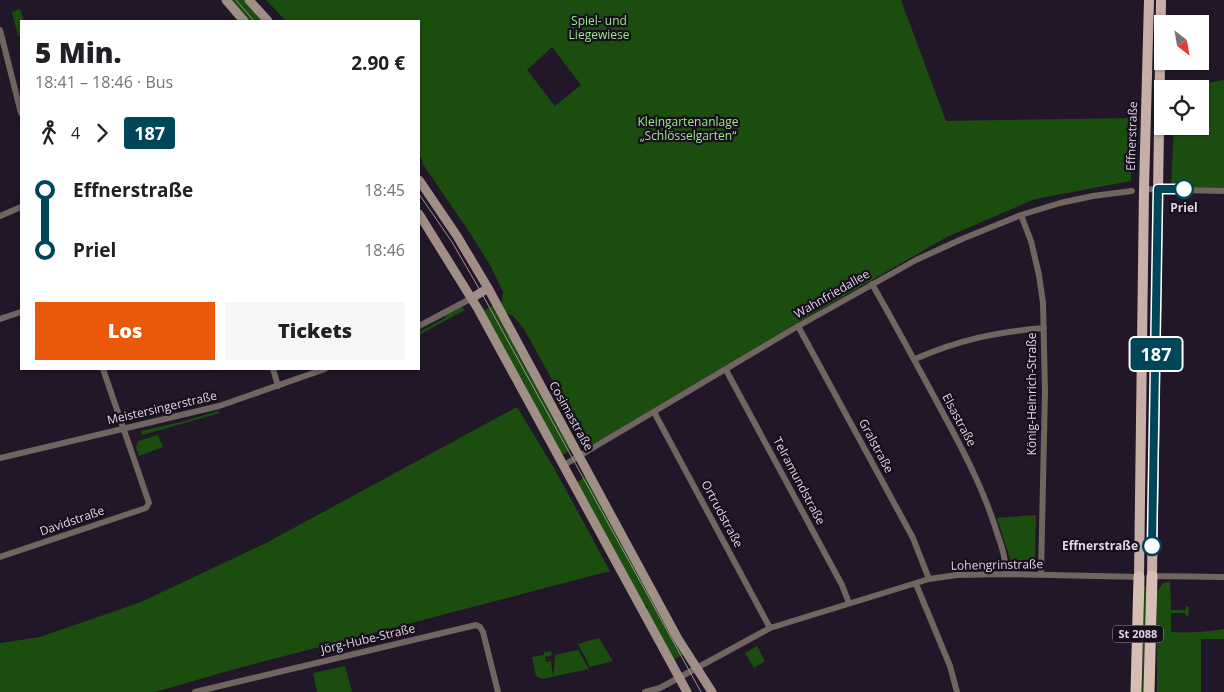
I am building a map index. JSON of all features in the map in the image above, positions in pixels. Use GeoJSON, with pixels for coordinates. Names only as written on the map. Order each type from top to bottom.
{"type":"FeatureCollection","features":[{"type":"Feature","properties":{"kind":"highway","name":"St 2088"},"geometry":{"type":"LineString","coordinates":[[1149,692],[1152,576]]}},
{"type":"Feature","properties":{"kind":"highway","name":"Effnerstraße"},"geometry":{"type":"LineString","coordinates":[[1136,692],[1139,577]]}},
{"type":"Feature","properties":{"kind":"main road"},"geometry":{"type":"LineString","coordinates":[[226,0],[243,20]]}},
{"type":"Feature","properties":{"kind":"main road"},"geometry":{"type":"LineString","coordinates":[[249,0],[267,20]]}},
{"type":"Feature","properties":{"kind":"main road","name":"Effnerstraße"},"geometry":{"type":"LineString","coordinates":[[1139,577],[1144,189],[1149,0]]}},
{"type":"Feature","properties":{"kind":"main road"},"geometry":{"type":"LineString","coordinates":[[1158,189],[1161,0]]}},
{"type":"Feature","properties":{"kind":"main road","name":"Cosimastraße"},"geometry":{"type":"LineString","coordinates":[[420,181],[457,236],[488,288],[678,639],[712,692]]}},
{"type":"Feature","properties":{"kind":"main road","name":"St 2088"},"geometry":{"type":"LineString","coordinates":[[1152,576],[1158,189]]}},
{"type":"Feature","properties":{"kind":"main road"},"geometry":{"type":"LineString","coordinates":[[420,216],[472,298],[687,692]]}},
{"type":"Feature","properties":{"kind":"main road"},"geometry":{"type":"LineString","coordinates":[[472,298],[488,288]]}},
{"type":"Feature","properties":{"kind":"street"},"geometry":{"type":"LineString","coordinates":[[0,30],[20,109]]}},
{"type":"Feature","properties":{"kind":"street"},"geometry":{"type":"LineString","coordinates":[[1144,189],[1224,191]]}},
{"type":"Feature","properties":{"kind":"street","name":"Wahnfriedallee"},"geometry":{"type":"LineString","coordinates":[[564,465],[798,326],[931,253],[1021,215],[1068,201],[1132,191]]}},
{"type":"Feature","properties":{"kind":"street"},"geometry":{"type":"LineString","coordinates":[[0,216],[20,207]]}},
{"type":"Feature","properties":{"kind":"street","name":"König-Heinrich-Straße"},"geometry":{"type":"LineString","coordinates":[[1021,215],[1031,241],[1039,275],[1044,328],[1045,391],[1041,575]]}},
{"type":"Feature","properties":{"kind":"street","name":"Elsastraße"},"geometry":{"type":"LineString","coordinates":[[872,284],[914,359],[982,491],[1006,562],[1006,574]]}},
{"type":"Feature","properties":{"kind":"street"},"geometry":{"type":"LineString","coordinates":[[420,325],[472,298]]}},
{"type":"Feature","properties":{"kind":"street"},"geometry":{"type":"LineString","coordinates":[[0,319],[20,312]]}},
{"type":"Feature","properties":{"kind":"street","name":"Gralstraße"},"geometry":{"type":"LineString","coordinates":[[798,326],[913,538],[929,579]]}},
{"type":"Feature","properties":{"kind":"street"},"geometry":{"type":"LineString","coordinates":[[914,359],[944,346],[981,336],[1044,328]]}},
{"type":"Feature","properties":{"kind":"street"},"geometry":{"type":"LineString","coordinates":[[103,370],[123,428]]}},
{"type":"Feature","properties":{"kind":"street"},"geometry":{"type":"LineString","coordinates":[[273,370],[278,386]]}},
{"type":"Feature","properties":{"kind":"street","name":"Meistersingerstraße"},"geometry":{"type":"LineString","coordinates":[[0,458],[219,406],[323,370]]}},
{"type":"Feature","properties":{"kind":"street","name":"Telramundstraße"},"geometry":{"type":"LineString","coordinates":[[726,370],[842,585],[849,603]]}},
{"type":"Feature","properties":{"kind":"street","name":"Ortrudstraße"},"geometry":{"type":"LineString","coordinates":[[654,412],[770,628]]}},
{"type":"Feature","properties":{"kind":"street","name":"Davidstraße"},"geometry":{"type":"LineString","coordinates":[[0,556],[146,508],[149,503],[123,428]]}},
{"type":"Feature","properties":{"kind":"street","name":"Lohengrinstraße"},"geometry":{"type":"LineString","coordinates":[[698,668],[770,628],[929,579],[958,575],[1006,574],[1224,577]]}},
{"type":"Feature","properties":{"kind":"street"},"geometry":{"type":"LineString","coordinates":[[916,584],[950,666],[956,692]]}},
{"type":"Feature","properties":{"kind":"street","name":"Jörg-Hube-Straße"},"geometry":{"type":"LineString","coordinates":[[195,692],[476,625],[483,632],[498,692]]}},
{"type":"Feature","properties":{"kind":"street"},"geometry":{"type":"LineString","coordinates":[[645,692],[660,688],[698,668]]}},
{"type":"Feature","properties":{"kind":"green space"},"geometry":{"type":"Polygon","coordinates":[[[230,0],[246,0],[263,20],[246,20],[230,0]]]}},
{"type":"Feature","properties":{"kind":"green space"},"geometry":{"type":"Polygon","coordinates":[[[266,0],[901,0],[946,121],[1132,118],[1131,181],[1035,199],[947,237],[790,327],[595,443],[585,446],[583,436],[524,329],[513,316],[501,308],[503,292],[490,265],[422,163],[423,161],[420,157],[420,20],[285,20],[266,0]],[[552,47],[527,70],[555,106],[581,85],[552,47]]]}},
{"type":"Feature","properties":{"kind":"green space"},"geometry":{"type":"Polygon","coordinates":[[[20,9],[24,20],[20,20],[20,36],[18,36],[12,12],[20,9]]]}},
{"type":"Feature","properties":{"kind":"green space"},"geometry":{"type":"Polygon","coordinates":[[[1224,80],[1224,189],[1171,186],[1174,135],[1209,135],[1209,82],[1224,80]]]}},
{"type":"Feature","properties":{"kind":"green space"},"geometry":{"type":"Polygon","coordinates":[[[494,305],[572,449],[562,455],[523,385],[525,384],[523,380],[521,381],[483,311],[494,305]]]}},
{"type":"Feature","properties":{"kind":"green space"},"geometry":{"type":"Polygon","coordinates":[[[462,307],[465,310],[420,334],[420,331],[445,318],[446,315],[462,307]]]}},
{"type":"Feature","properties":{"kind":"green space"},"geometry":{"type":"Polygon","coordinates":[[[517,407],[554,468],[610,571],[235,669],[155,692],[0,692],[0,643],[40,637],[141,602],[266,543],[517,407]]]}},
{"type":"Feature","properties":{"kind":"green space"},"geometry":{"type":"Polygon","coordinates":[[[218,411],[220,413],[142,435],[141,431],[218,411]]]}},
{"type":"Feature","properties":{"kind":"green space"},"geometry":{"type":"Polygon","coordinates":[[[158,435],[163,447],[139,456],[136,447],[138,441],[158,435]]]}},
{"type":"Feature","properties":{"kind":"green space"},"geometry":{"type":"Polygon","coordinates":[[[587,476],[684,654],[673,660],[647,610],[648,608],[646,605],[644,606],[577,482],[587,476]]]}},
{"type":"Feature","properties":{"kind":"green space"},"geometry":{"type":"Polygon","coordinates":[[[1036,515],[1035,563],[1030,568],[1013,568],[997,518],[1036,515]]]}},
{"type":"Feature","properties":{"kind":"green space"},"geometry":{"type":"Polygon","coordinates":[[[1170,581],[1171,610],[1186,610],[1186,606],[1189,607],[1188,617],[1185,613],[1171,613],[1171,632],[1224,629],[1224,639],[1201,639],[1201,692],[1157,692],[1157,592],[1163,583],[1170,581]]]}},
{"type":"Feature","properties":{"kind":"green space"},"geometry":{"type":"Polygon","coordinates":[[[1144,586],[1146,586],[1145,692],[1142,692],[1144,586]]]}},
{"type":"Feature","properties":{"kind":"green space"},"geometry":{"type":"Polygon","coordinates":[[[599,638],[613,661],[590,667],[578,644],[599,638]]]}},
{"type":"Feature","properties":{"kind":"green space"},"geometry":{"type":"Polygon","coordinates":[[[757,646],[765,661],[754,668],[745,653],[757,646]]]}},
{"type":"Feature","properties":{"kind":"green space"},"geometry":{"type":"Polygon","coordinates":[[[578,650],[589,669],[553,677],[555,655],[578,650]]]}},
{"type":"Feature","properties":{"kind":"green space"},"geometry":{"type":"Polygon","coordinates":[[[551,651],[552,655],[545,657],[546,662],[551,661],[553,677],[542,679],[536,676],[532,657],[544,655],[544,652],[551,651]]]}},
{"type":"Feature","properties":{"kind":"green space"},"geometry":{"type":"Polygon","coordinates":[[[345,666],[352,692],[317,692],[313,673],[345,666]]]}},
{"type":"Feature","properties":{"kind":"tram line"},"geometry":{"type":"LineString","coordinates":[[236,0],[253,20]]}},
{"type":"Feature","properties":{"kind":"tram line"},"geometry":{"type":"LineString","coordinates":[[420,195],[452,242],[481,292],[701,692]]}},
{"type":"Feature","properties":{"kind":"bus line","name":"187"},"geometry":{"type":"LineString","coordinates":[[1152,546],[1158,189],[1184,189]]}},
{"type":"Feature","properties":{"kind":"place","name":"Priel"},"geometry":{"type":"Point","coordinates":[1184,189]}},
{"type":"Feature","properties":{"kind":"place","name":"Effnerstraße"},"geometry":{"type":"Point","coordinates":[1152,546]}},
{"type":"Feature","properties":{"kind":"park label","name":"Spiel- und Liegewiese"},"geometry":{"type":"Point","coordinates":[599,28]}},
{"type":"Feature","properties":{"kind":"park label","name":"Kleingartenanlage „Schlösselgarten“"},"geometry":{"type":"Point","coordinates":[688,129]}}]}
